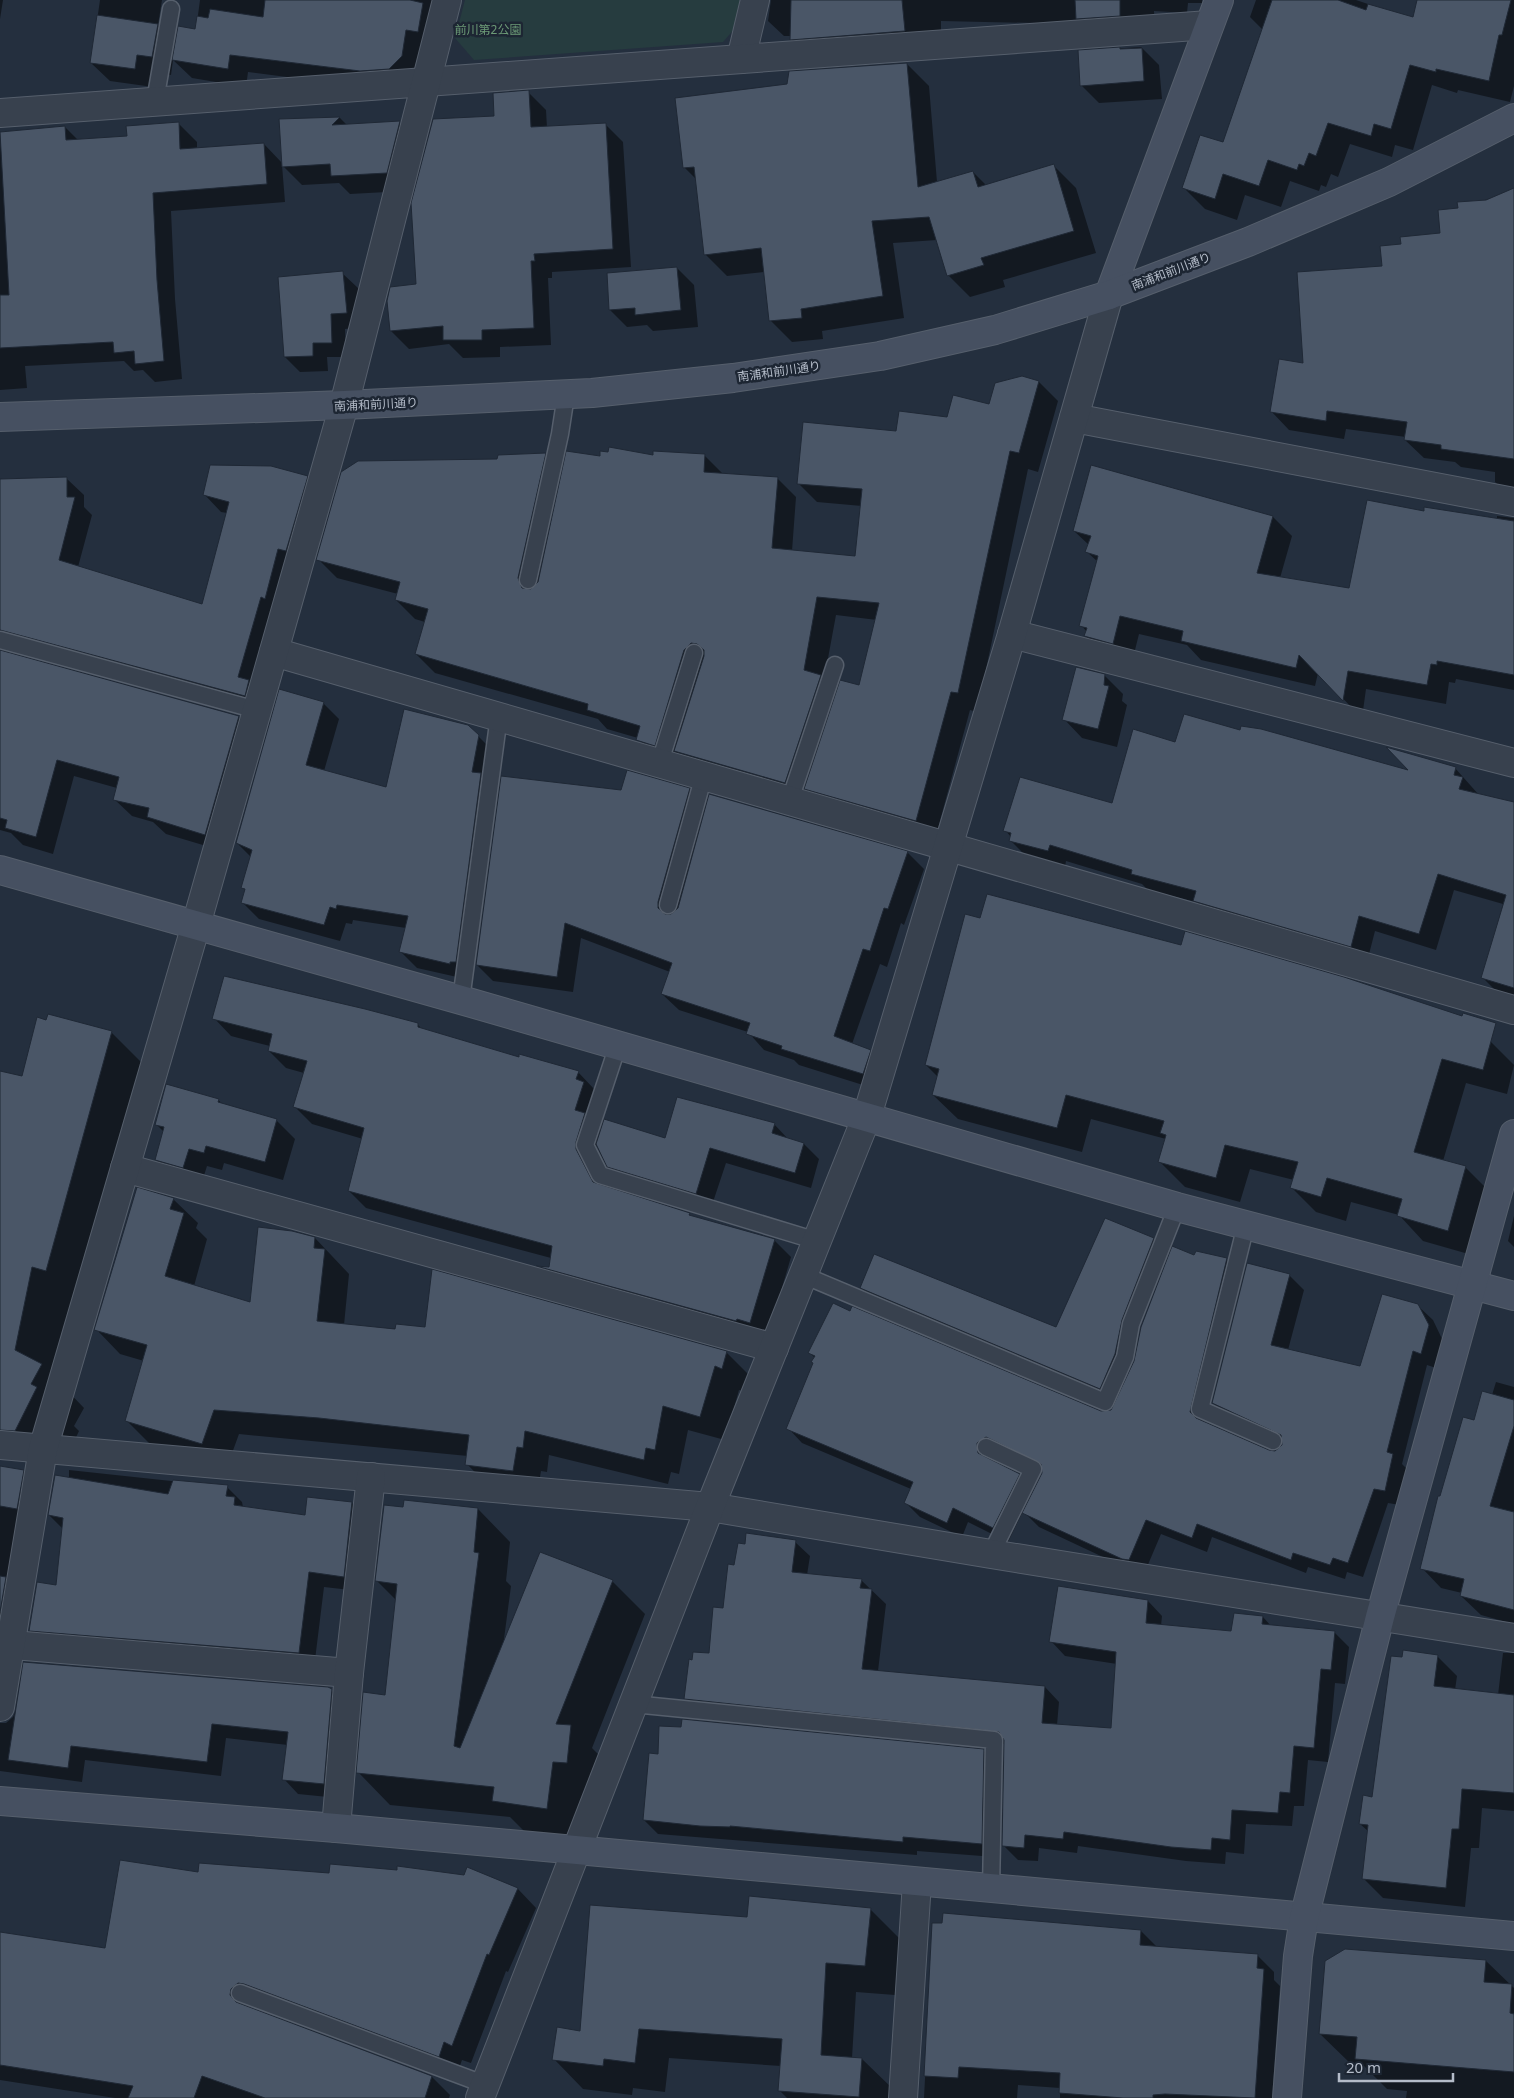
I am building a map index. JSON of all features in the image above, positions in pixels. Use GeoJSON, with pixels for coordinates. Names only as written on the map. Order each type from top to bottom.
{"type":"FeatureCollection","features":[{"type":"Feature","properties":{"kind":"street"},"geometry":{"type":"LineString","coordinates":[[0,1707],[5,1645],[43,1448],[196,925],[344,405],[447,0]]}},
{"type":"Feature","properties":{"kind":"street"},"geometry":{"type":"LineString","coordinates":[[741,59],[755,0]]}},
{"type":"Feature","properties":{"kind":"street"},"geometry":{"type":"LineString","coordinates":[[483,2091],[710,1507],[867,1116],[1012,634],[1109,295],[1219,0]]}},
{"type":"Feature","properties":{"kind":"street"},"geometry":{"type":"LineString","coordinates":[[0,113],[1209,25]]}},
{"type":"Feature","properties":{"kind":"street","name":"南浦和前川通り"},"geometry":{"type":"LineString","coordinates":[[0,417],[566,395],[733,378],[880,356],[995,330],[1109,295],[1248,242],[1389,182],[1514,118]]}},
{"type":"Feature","properties":{"kind":"street"},"geometry":{"type":"LineString","coordinates":[[1074,418],[1514,502]]}},
{"type":"Feature","properties":{"kind":"street"},"geometry":{"type":"LineString","coordinates":[[1012,634],[1514,763]]}},
{"type":"Feature","properties":{"kind":"street"},"geometry":{"type":"LineString","coordinates":[[274,652],[1514,1010]]}},
{"type":"Feature","properties":{"kind":"street"},"geometry":{"type":"LineString","coordinates":[[0,870],[461,1000],[1177,1206],[1514,1296]]}},
{"type":"Feature","properties":{"kind":"street"},"geometry":{"type":"LineString","coordinates":[[1288,2098],[1298,1956],[1304,1918],[1380,1617],[1472,1284],[1509,1172],[1514,1134]]}},
{"type":"Feature","properties":{"kind":"street"},"geometry":{"type":"LineString","coordinates":[[125,1168],[774,1348]]}},
{"type":"Feature","properties":{"kind":"street"},"geometry":{"type":"LineString","coordinates":[[0,1445],[710,1507],[1514,1638]]}},
{"type":"Feature","properties":{"kind":"street"},"geometry":{"type":"LineString","coordinates":[[336,1828],[349,1673],[371,1477]]}},
{"type":"Feature","properties":{"kind":"street"},"geometry":{"type":"LineString","coordinates":[[5,1645],[349,1673]]}},
{"type":"Feature","properties":{"kind":"street"},"geometry":{"type":"LineString","coordinates":[[0,1800],[336,1828],[1514,1936]]}},
{"type":"Feature","properties":{"kind":"street"},"geometry":{"type":"LineString","coordinates":[[903,2098],[917,1882]]}},
{"type":"Feature","properties":{"kind":"lane"},"geometry":{"type":"LineString","coordinates":[[155,101],[171,9]]}},
{"type":"Feature","properties":{"kind":"lane"},"geometry":{"type":"LineString","coordinates":[[528,580],[560,434],[566,395]]}},
{"type":"Feature","properties":{"kind":"lane"},"geometry":{"type":"LineString","coordinates":[[0,640],[257,710]]}},
{"type":"Feature","properties":{"kind":"lane"},"geometry":{"type":"LineString","coordinates":[[660,762],[694,653]]}},
{"type":"Feature","properties":{"kind":"lane"},"geometry":{"type":"LineString","coordinates":[[790,800],[835,665]]}},
{"type":"Feature","properties":{"kind":"lane"},"geometry":{"type":"LineString","coordinates":[[461,1000],[499,716]]}},
{"type":"Feature","properties":{"kind":"lane"},"geometry":{"type":"LineString","coordinates":[[668,905],[704,775]]}},
{"type":"Feature","properties":{"kind":"lane"},"geometry":{"type":"LineString","coordinates":[[618,1045],[585,1145],[600,1175],[817,1241]]}},
{"type":"Feature","properties":{"kind":"lane"},"geometry":{"type":"LineString","coordinates":[[803,1275],[1106,1402],[1125,1357],[1130,1324],[1177,1206]]}},
{"type":"Feature","properties":{"kind":"lane"},"geometry":{"type":"LineString","coordinates":[[1246,1224],[1200,1409],[1273,1441]]}},
{"type":"Feature","properties":{"kind":"lane"},"geometry":{"type":"LineString","coordinates":[[986,1447],[1033,1468],[991,1554]]}},
{"type":"Feature","properties":{"kind":"lane"},"geometry":{"type":"LineString","coordinates":[[633,1704],[994,1740],[991,1889]]}},
{"type":"Feature","properties":{"kind":"lane"},"geometry":{"type":"LineString","coordinates":[[240,1993],[483,2091]]}},
{"type":"Feature","properties":{"kind":"green space","name":"前川第2公園"},"geometry":{"type":"Polygon","coordinates":[[[465,0],[743,0],[736,27],[723,42],[474,60],[455,38],[465,0]]]}},
{"type":"Feature","properties":{"kind":"building"},"geometry":{"type":"Polygon","coordinates":[[[265,0],[410,0],[423,3],[418,32],[406,30],[402,56],[389,69],[360,71],[230,55],[228,69],[172,60],[178,26],[195,29],[197,16],[208,18],[210,9],[263,17],[265,0]]]}},
{"type":"Feature","properties":{"kind":"building"},"geometry":{"type":"Polygon","coordinates":[[[791,0],[902,0],[905,31],[790,40],[791,0]]]}},
{"type":"Feature","properties":{"kind":"building"},"geometry":{"type":"Polygon","coordinates":[[[1075,0],[1120,0],[1120,16],[1076,19],[1075,0]]]}},
{"type":"Feature","properties":{"kind":"building"},"geometry":{"type":"Polygon","coordinates":[[[1272,0],[1338,0],[1366,10],[1368,4],[1413,17],[1417,0],[1511,0],[1502,35],[1499,35],[1489,81],[1436,69],[1436,72],[1410,65],[1391,129],[1374,124],[1371,136],[1328,123],[1316,156],[1309,153],[1304,166],[1299,164],[1297,170],[1268,160],[1259,186],[1223,174],[1215,199],[1182,188],[1200,135],[1223,142],[1272,0]]]}},
{"type":"Feature","properties":{"kind":"building"},"geometry":{"type":"Polygon","coordinates":[[[97,15],[158,24],[152,57],[137,55],[135,69],[90,63],[97,15]]]}},
{"type":"Feature","properties":{"kind":"building"},"geometry":{"type":"Polygon","coordinates":[[[1120,47],[1120,49],[1142,48],[1144,81],[1080,86],[1078,50],[1120,47]]]}},
{"type":"Feature","properties":{"kind":"building"},"geometry":{"type":"Polygon","coordinates":[[[907,63],[918,187],[973,171],[978,187],[1054,164],[1074,231],[981,258],[984,265],[947,276],[929,217],[872,221],[883,296],[801,309],[802,318],[769,321],[761,248],[704,255],[694,167],[683,168],[675,98],[787,84],[789,71],[907,63]]]}},
{"type":"Feature","properties":{"kind":"building"},"geometry":{"type":"Polygon","coordinates":[[[529,90],[531,127],[606,123],[613,249],[534,254],[535,261],[531,261],[534,328],[482,330],[482,340],[443,340],[443,326],[390,331],[387,301],[390,287],[416,284],[411,203],[433,119],[494,116],[493,93],[529,90]]]}},
{"type":"Feature","properties":{"kind":"building"},"geometry":{"type":"Polygon","coordinates":[[[340,117],[332,125],[400,121],[387,173],[331,176],[330,164],[282,167],[279,119],[340,117]]]}},
{"type":"Feature","properties":{"kind":"building"},"geometry":{"type":"Polygon","coordinates":[[[179,122],[180,149],[264,143],[267,184],[153,193],[157,280],[164,361],[135,364],[134,351],[114,353],[113,342],[0,348],[0,295],[9,295],[0,132],[65,126],[66,140],[127,136],[126,126],[179,122]]]}},
{"type":"Feature","properties":{"kind":"building"},"geometry":{"type":"Polygon","coordinates":[[[1514,188],[1514,459],[1441,449],[1441,445],[1404,440],[1407,422],[1327,411],[1326,421],[1270,412],[1279,359],[1303,363],[1297,272],[1382,266],[1380,246],[1401,244],[1400,237],[1440,233],[1438,210],[1458,208],[1457,202],[1486,200],[1514,188]]]}},
{"type":"Feature","properties":{"kind":"building"},"geometry":{"type":"Polygon","coordinates":[[[677,267],[681,310],[635,315],[635,308],[609,310],[607,273],[677,267]]]}},
{"type":"Feature","properties":{"kind":"building"},"geometry":{"type":"Polygon","coordinates":[[[343,271],[347,313],[331,314],[332,343],[313,343],[313,356],[284,357],[278,277],[343,271]]]}},
{"type":"Feature","properties":{"kind":"building"},"geometry":{"type":"Polygon","coordinates":[[[1022,376],[1039,381],[1019,453],[1010,451],[958,693],[951,692],[916,821],[804,789],[840,680],[859,685],[879,603],[817,597],[804,670],[821,675],[785,783],[674,751],[704,656],[704,650],[697,644],[691,643],[684,650],[655,746],[636,740],[640,726],[587,710],[588,704],[415,654],[428,609],[395,600],[400,582],[316,560],[341,472],[358,461],[497,459],[498,455],[546,453],[518,578],[522,588],[531,589],[538,582],[566,451],[600,456],[600,451],[608,452],[609,447],[653,455],[653,451],[705,454],[704,472],[778,477],[772,548],[855,556],[862,489],[797,484],[803,422],[896,431],[899,411],[947,417],[953,395],[989,404],[995,383],[1022,376]]]}},
{"type":"Feature","properties":{"kind":"building"},"geometry":{"type":"Polygon","coordinates":[[[210,465],[271,466],[308,476],[286,551],[278,549],[265,599],[261,597],[238,677],[249,680],[245,696],[0,630],[0,479],[67,477],[67,497],[75,497],[59,560],[202,604],[229,502],[203,495],[210,465]]]}},
{"type":"Feature","properties":{"kind":"building"},"geometry":{"type":"Polygon","coordinates":[[[1091,465],[1273,516],[1257,573],[1349,588],[1367,500],[1424,511],[1424,507],[1514,521],[1514,675],[1437,661],[1437,665],[1431,664],[1427,685],[1348,671],[1343,701],[1299,655],[1296,668],[1181,641],[1183,631],[1120,616],[1113,644],[1084,636],[1087,628],[1079,626],[1098,556],[1085,552],[1091,536],[1073,531],[1091,465]]]}},
{"type":"Feature","properties":{"kind":"building"},"geometry":{"type":"Polygon","coordinates":[[[0,650],[239,716],[205,835],[147,817],[149,808],[113,800],[119,777],[57,760],[36,837],[5,828],[7,820],[0,818],[0,650]]]}},
{"type":"Feature","properties":{"kind":"building"},"geometry":{"type":"Polygon","coordinates":[[[1076,667],[1105,674],[1104,685],[1109,686],[1098,729],[1062,720],[1076,667]]]}},
{"type":"Feature","properties":{"kind":"building"},"geometry":{"type":"Polygon","coordinates":[[[279,689],[324,702],[306,765],[386,787],[404,709],[468,725],[479,735],[472,772],[481,773],[456,962],[450,962],[450,964],[399,952],[408,916],[337,905],[336,909],[330,907],[324,925],[241,903],[245,889],[241,888],[252,850],[236,843],[279,689]]]}},
{"type":"Feature","properties":{"kind":"building"},"geometry":{"type":"Polygon","coordinates":[[[1184,714],[1240,730],[1241,726],[1261,729],[1408,770],[1386,747],[1456,767],[1454,775],[1463,777],[1459,789],[1514,802],[1514,988],[1481,978],[1506,895],[1438,874],[1419,934],[1359,916],[1351,947],[1193,901],[1196,891],[1131,874],[1132,870],[1050,845],[1048,851],[1009,841],[1011,833],[1003,831],[1020,777],[1112,803],[1133,729],[1175,742],[1184,714]]]}},
{"type":"Feature","properties":{"kind":"building"},"geometry":{"type":"Polygon","coordinates":[[[627,770],[690,788],[658,902],[658,908],[665,914],[671,914],[678,908],[709,794],[908,851],[888,909],[884,908],[870,951],[863,949],[834,1036],[871,1050],[863,1074],[781,1049],[782,1046],[746,1034],[750,1023],[661,994],[672,963],[565,923],[557,977],[476,965],[501,776],[621,790],[627,770]]]}},
{"type":"Feature","properties":{"kind":"building"},"geometry":{"type":"Polygon","coordinates":[[[987,894],[1181,945],[1185,931],[1344,977],[1462,1016],[1463,1013],[1496,1023],[1483,1070],[1442,1059],[1414,1152],[1466,1166],[1448,1231],[1397,1216],[1402,1199],[1327,1178],[1321,1197],[1290,1188],[1298,1162],[1225,1145],[1216,1178],[1158,1162],[1166,1135],[1160,1133],[1164,1121],[1066,1095],[1057,1128],[932,1095],[939,1069],[925,1065],[965,914],[980,918],[987,894]]]}},
{"type":"Feature","properties":{"kind":"building"},"geometry":{"type":"Polygon","coordinates":[[[224,976],[418,1023],[418,1027],[519,1057],[519,1054],[579,1071],[576,1079],[584,1082],[575,1110],[585,1113],[576,1142],[576,1149],[593,1182],[690,1213],[689,1215],[775,1239],[750,1323],[737,1319],[736,1321],[536,1266],[549,1267],[552,1246],[348,1191],[364,1128],[293,1107],[307,1061],[268,1051],[272,1034],[212,1019],[224,976]]]}},
{"type":"Feature","properties":{"kind":"building"},"geometry":{"type":"Polygon","coordinates":[[[48,1014],[112,1031],[46,1271],[32,1267],[15,1350],[42,1364],[31,1384],[37,1387],[15,1431],[0,1430],[0,1071],[22,1076],[37,1017],[46,1020],[48,1014]]]}},
{"type":"Feature","properties":{"kind":"building"},"geometry":{"type":"Polygon","coordinates":[[[166,1084],[219,1099],[218,1102],[277,1119],[265,1162],[206,1146],[204,1153],[189,1149],[183,1168],[155,1160],[164,1127],[155,1125],[166,1084]]]}},
{"type":"Feature","properties":{"kind":"building"},"geometry":{"type":"Polygon","coordinates":[[[677,1097],[775,1123],[772,1133],[804,1143],[795,1173],[710,1148],[696,1194],[607,1167],[596,1144],[604,1119],[665,1138],[677,1097]]]}},
{"type":"Feature","properties":{"kind":"building"},"geometry":{"type":"Polygon","coordinates":[[[137,1187],[174,1198],[170,1209],[184,1213],[165,1276],[250,1302],[258,1227],[292,1231],[315,1237],[314,1248],[325,1249],[317,1321],[395,1329],[396,1324],[425,1327],[432,1269],[727,1351],[722,1369],[715,1366],[700,1417],[663,1406],[655,1450],[646,1448],[644,1460],[525,1431],[523,1448],[517,1447],[513,1471],[465,1465],[469,1435],[319,1418],[214,1410],[202,1444],[125,1421],[147,1345],[94,1330],[137,1187]]]}},
{"type":"Feature","properties":{"kind":"building"},"geometry":{"type":"Polygon","coordinates":[[[1105,1218],[1154,1238],[1122,1320],[1115,1354],[1100,1389],[860,1288],[874,1254],[1056,1327],[1105,1218]]]}},
{"type":"Feature","properties":{"kind":"building"},"geometry":{"type":"Polygon","coordinates":[[[1172,1246],[1194,1255],[1196,1251],[1227,1258],[1190,1412],[1196,1418],[1269,1450],[1275,1451],[1282,1445],[1281,1435],[1212,1403],[1247,1263],[1290,1274],[1271,1345],[1360,1366],[1382,1294],[1418,1304],[1429,1325],[1421,1354],[1413,1351],[1387,1452],[1393,1454],[1385,1491],[1374,1489],[1348,1563],[1333,1558],[1330,1565],[1293,1553],[1291,1560],[1197,1524],[1192,1538],[1146,1520],[1129,1560],[1122,1559],[1022,1513],[1042,1473],[1041,1464],[986,1437],[977,1443],[978,1453],[1020,1474],[993,1528],[953,1508],[947,1523],[904,1503],[913,1482],[786,1429],[813,1363],[811,1362],[815,1356],[808,1353],[833,1303],[850,1311],[852,1306],[1101,1411],[1111,1410],[1134,1361],[1141,1327],[1172,1246]]]}},
{"type":"Feature","properties":{"kind":"building"},"geometry":{"type":"Polygon","coordinates":[[[1482,1391],[1514,1400],[1514,1426],[1490,1506],[1514,1512],[1514,1610],[1460,1596],[1464,1579],[1420,1569],[1438,1496],[1440,1496],[1463,1417],[1474,1420],[1482,1391]]]}},
{"type":"Feature","properties":{"kind":"building"},"geometry":{"type":"Polygon","coordinates":[[[0,1466],[24,1470],[17,1509],[0,1506],[0,1466]]]}},
{"type":"Feature","properties":{"kind":"building"},"geometry":{"type":"Polygon","coordinates":[[[55,1475],[168,1494],[173,1480],[228,1485],[226,1496],[235,1497],[234,1505],[305,1515],[307,1497],[352,1502],[344,1577],[309,1572],[299,1653],[29,1631],[37,1582],[56,1585],[63,1518],[48,1515],[55,1475]]]}},
{"type":"Feature","properties":{"kind":"building"},"geometry":{"type":"Polygon","coordinates":[[[404,1500],[478,1508],[474,1552],[479,1553],[454,1746],[460,1748],[540,1552],[613,1580],[556,1724],[571,1725],[567,1763],[553,1762],[547,1809],[492,1801],[494,1787],[356,1773],[363,1692],[385,1695],[397,1584],[375,1581],[384,1505],[403,1507],[404,1500]]]}},
{"type":"Feature","properties":{"kind":"building"},"geometry":{"type":"Polygon","coordinates":[[[746,1533],[796,1540],[792,1572],[862,1579],[860,1588],[872,1589],[862,1669],[1045,1686],[1042,1723],[1111,1728],[1116,1652],[1049,1642],[1058,1586],[1148,1600],[1146,1623],[1231,1631],[1234,1613],[1263,1616],[1262,1624],[1335,1631],[1331,1670],[1321,1669],[1314,1748],[1294,1746],[1290,1793],[1280,1792],[1278,1813],[1232,1810],[1230,1840],[1212,1838],[1211,1850],[1171,1847],[1064,1832],[1063,1839],[1025,1835],[1024,1848],[1002,1846],[1004,1740],[999,1732],[684,1699],[689,1659],[692,1660],[693,1652],[709,1653],[713,1607],[723,1608],[728,1564],[734,1565],[738,1543],[745,1544],[746,1533]]]}},
{"type":"Feature","properties":{"kind":"building"},"geometry":{"type":"Polygon","coordinates":[[[0,1576],[6,1577],[0,1612],[0,1576]]]}},
{"type":"Feature","properties":{"kind":"building"},"geometry":{"type":"Polygon","coordinates":[[[1403,1650],[1438,1655],[1434,1686],[1514,1695],[1514,1793],[1462,1789],[1459,1829],[1452,1829],[1446,1888],[1362,1879],[1368,1825],[1359,1824],[1363,1795],[1372,1797],[1391,1656],[1402,1657],[1403,1650]]]}},
{"type":"Feature","properties":{"kind":"building"},"geometry":{"type":"Polygon","coordinates":[[[23,1662],[328,1687],[332,1689],[324,1784],[282,1780],[288,1732],[212,1724],[207,1762],[71,1746],[68,1768],[8,1760],[23,1662]]]}},
{"type":"Feature","properties":{"kind":"building"},"geometry":{"type":"Polygon","coordinates":[[[682,1719],[984,1749],[982,1844],[903,1837],[903,1842],[643,1820],[649,1753],[658,1754],[659,1726],[681,1727],[682,1719]]]}},
{"type":"Feature","properties":{"kind":"building"},"geometry":{"type":"Polygon","coordinates":[[[120,1860],[198,1872],[199,1863],[329,1873],[330,1864],[397,1870],[397,1866],[464,1875],[467,1867],[518,1888],[489,1955],[487,1954],[452,2046],[444,2042],[439,2057],[244,1984],[238,1983],[231,1989],[230,1995],[236,2002],[432,2076],[425,2098],[265,2098],[202,2076],[194,2098],[128,2098],[133,2086],[0,2065],[0,1932],[105,1948],[120,1860]]]}},
{"type":"Feature","properties":{"kind":"building"},"geometry":{"type":"Polygon","coordinates":[[[749,1896],[871,1908],[865,1966],[826,1963],[821,2055],[862,2058],[859,2097],[778,2091],[782,2039],[639,2029],[635,2063],[604,2059],[603,2066],[552,2060],[557,2027],[580,2031],[590,1905],[747,1917],[749,1896]]]}},
{"type":"Feature","properties":{"kind":"building"},"geometry":{"type":"Polygon","coordinates":[[[943,1913],[1141,1930],[1140,1945],[1258,1954],[1257,1968],[1264,1969],[1255,2098],[1165,2094],[1153,2095],[1153,2098],[1123,2098],[1059,2093],[1060,2073],[959,2067],[958,2078],[924,2076],[932,1923],[942,1923],[943,1913]]]}},
{"type":"Feature","properties":{"kind":"building"},"geometry":{"type":"Polygon","coordinates":[[[1345,1949],[1486,1960],[1484,1982],[1512,1984],[1510,2013],[1514,2014],[1514,2072],[1355,2059],[1357,2037],[1319,2034],[1325,1961],[1345,1949]]]}}]}
